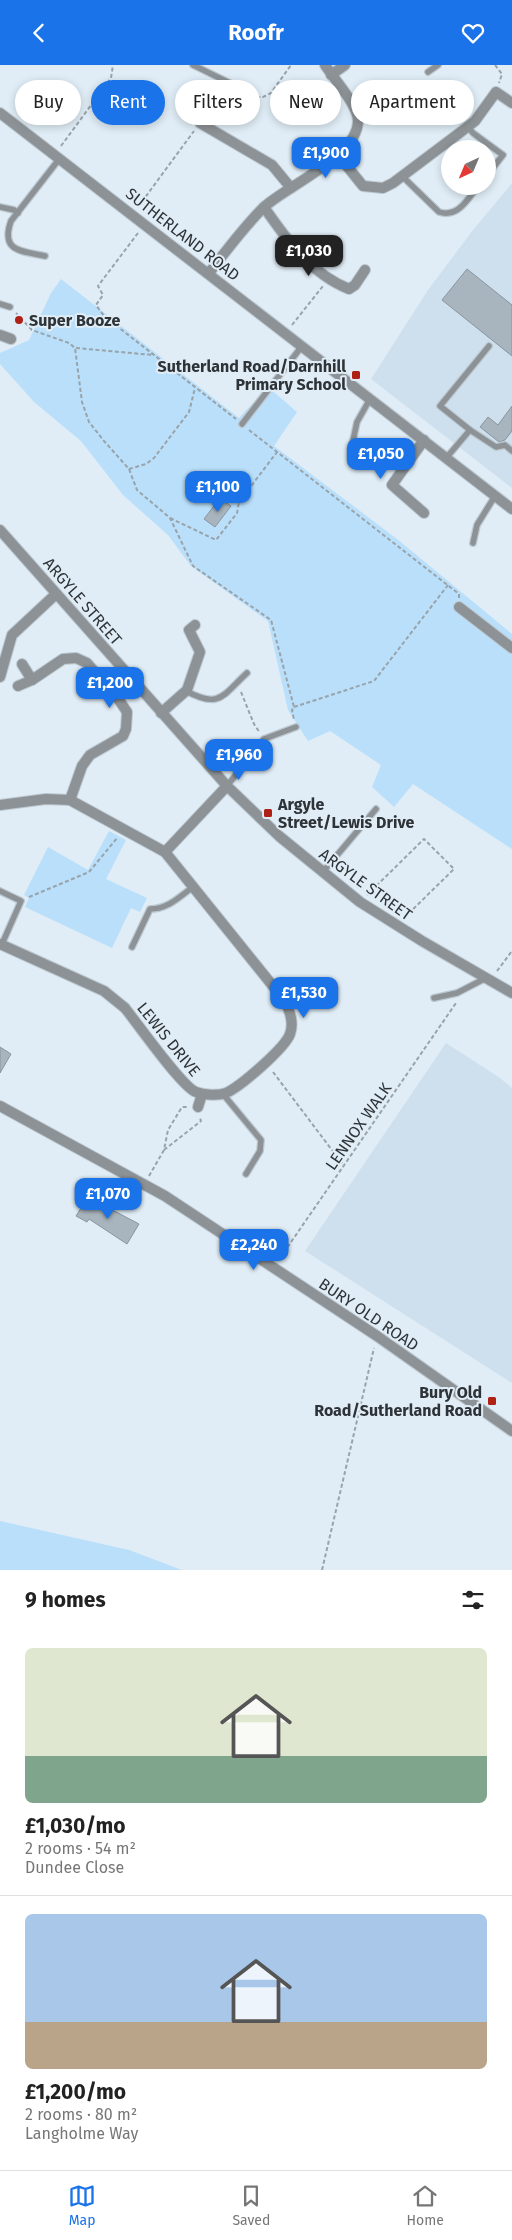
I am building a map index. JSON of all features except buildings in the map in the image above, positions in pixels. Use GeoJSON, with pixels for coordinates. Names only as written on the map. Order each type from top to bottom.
{"type":"FeatureCollection","features":[{"type":"Feature","properties":{"kind":"street"},"geometry":{"type":"LineString","coordinates":[[208,273],[245,227],[264,207],[338,155],[357,131],[358,120],[356,110],[324,65]]}},
{"type":"Feature","properties":{"kind":"street"},"geometry":{"type":"LineString","coordinates":[[331,75],[345,65]]}},
{"type":"Feature","properties":{"kind":"street"},"geometry":{"type":"LineString","coordinates":[[338,155],[363,186],[383,188],[468,127],[496,92],[512,103]]}},
{"type":"Feature","properties":{"kind":"street","name":"SUTHERLAND ROAD"},"geometry":{"type":"LineString","coordinates":[[0,113],[512,509]]}},
{"type":"Feature","properties":{"kind":"street"},"geometry":{"type":"LineString","coordinates":[[204,125],[272,165],[291,188]]}},
{"type":"Feature","properties":{"kind":"street"},"geometry":{"type":"LineString","coordinates":[[264,207],[297,252],[329,278],[349,289],[365,270]]}},
{"type":"Feature","properties":{"kind":"street"},"geometry":{"type":"LineString","coordinates":[[0,335],[11,339]]}},
{"type":"Feature","properties":{"kind":"street"},"geometry":{"type":"LineString","coordinates":[[424,440],[392,485],[424,513]]}},
{"type":"Feature","properties":{"kind":"street","name":"ARGYLE STREET"},"geometry":{"type":"LineString","coordinates":[[0,530],[226,786],[279,836],[322,873],[360,902],[512,993]]}},
{"type":"Feature","properties":{"kind":"street"},"geometry":{"type":"LineString","coordinates":[[0,677],[12,635],[56,594]]}},
{"type":"Feature","properties":{"kind":"street"},"geometry":{"type":"LineString","coordinates":[[459,607],[512,648]]}},
{"type":"Feature","properties":{"kind":"street"},"geometry":{"type":"LineString","coordinates":[[161,713],[186,691],[200,652],[190,631],[195,625]]}},
{"type":"Feature","properties":{"kind":"street"},"geometry":{"type":"LineString","coordinates":[[18,686],[32,680],[63,659],[76,659],[87,663],[127,712],[126,729],[123,736],[90,755],[80,771],[70,800]]}},
{"type":"Feature","properties":{"kind":"street"},"geometry":{"type":"LineString","coordinates":[[22,665],[32,680]]}},
{"type":"Feature","properties":{"kind":"street"},"geometry":{"type":"LineString","coordinates":[[165,852],[226,786]]}},
{"type":"Feature","properties":{"kind":"street"},"geometry":{"type":"LineString","coordinates":[[0,805],[46,799],[70,800],[165,852],[286,1001],[292,1021],[290,1034],[283,1047],[266,1063],[228,1093],[224,1094]]}},
{"type":"Feature","properties":{"kind":"street","name":"LEWIS DRIVE"},"geometry":{"type":"LineString","coordinates":[[1,944],[104,991],[115,998],[182,1081],[191,1089],[202,1093],[224,1094]]}},
{"type":"Feature","properties":{"kind":"street"},"geometry":{"type":"LineString","coordinates":[[198,1107],[202,1093]]}},
{"type":"Feature","properties":{"kind":"street","name":"BURY OLD ROAD"},"geometry":{"type":"LineString","coordinates":[[0,1106],[165,1196],[376,1335],[512,1431]]}},
{"type":"Feature","properties":{"kind":"lane"},"geometry":{"type":"LineString","coordinates":[[193,65],[223,80]]}},
{"type":"Feature","properties":{"kind":"lane"},"geometry":{"type":"LineString","coordinates":[[428,72],[438,65]]}},
{"type":"Feature","properties":{"kind":"lane"},"geometry":{"type":"LineString","coordinates":[[468,127],[483,140]]}},
{"type":"Feature","properties":{"kind":"lane"},"geometry":{"type":"LineString","coordinates":[[496,150],[503,155],[496,164]]}},
{"type":"Feature","properties":{"kind":"lane"},"geometry":{"type":"LineString","coordinates":[[45,256],[16,250],[8,241],[8,230],[11,221],[57,156]]}},
{"type":"Feature","properties":{"kind":"lane"},"geometry":{"type":"LineString","coordinates":[[402,176],[439,213],[446,215],[460,209],[471,195]]}},
{"type":"Feature","properties":{"kind":"lane"},"geometry":{"type":"LineString","coordinates":[[0,207],[18,213]]}},
{"type":"Feature","properties":{"kind":"lane"},"geometry":{"type":"LineString","coordinates":[[0,304],[10,307]]}},
{"type":"Feature","properties":{"kind":"lane"},"geometry":{"type":"LineString","coordinates":[[242,424],[302,346]]}},
{"type":"Feature","properties":{"kind":"lane"},"geometry":{"type":"LineString","coordinates":[[489,346],[440,406],[470,430],[496,447],[505,445],[512,451]]}},
{"type":"Feature","properties":{"kind":"lane"},"geometry":{"type":"LineString","coordinates":[[352,445],[357,422],[371,399]]}},
{"type":"Feature","properties":{"kind":"lane"},"geometry":{"type":"LineString","coordinates":[[447,457],[470,430]]}},
{"type":"Feature","properties":{"kind":"lane"},"geometry":{"type":"LineString","coordinates":[[473,543],[477,525],[495,497]]}},
{"type":"Feature","properties":{"kind":"lane"},"geometry":{"type":"LineString","coordinates":[[186,691],[202,700],[215,700],[225,695],[247,673]]}},
{"type":"Feature","properties":{"kind":"lane"},"geometry":{"type":"LineString","coordinates":[[226,786],[264,739],[296,727]]}},
{"type":"Feature","properties":{"kind":"lane"},"geometry":{"type":"LineString","coordinates":[[322,873],[376,809]]}},
{"type":"Feature","properties":{"kind":"lane"},"geometry":{"type":"LineString","coordinates":[[132,947],[150,909],[161,909],[168,906],[193,887]]}},
{"type":"Feature","properties":{"kind":"lane"},"geometry":{"type":"LineString","coordinates":[[0,891],[21,901],[1,944]]}},
{"type":"Feature","properties":{"kind":"lane"},"geometry":{"type":"LineString","coordinates":[[434,998],[457,993],[488,979]]}},
{"type":"Feature","properties":{"kind":"lane"},"geometry":{"type":"LineString","coordinates":[[224,1094],[261,1140],[260,1151],[246,1174]]}},
{"type":"Feature","properties":{"kind":"path"},"geometry":{"type":"LineString","coordinates":[[57,156],[111,78],[113,65]]}},
{"type":"Feature","properties":{"kind":"path"},"geometry":{"type":"LineString","coordinates":[[260,98],[271,93],[291,65]]}},
{"type":"Feature","properties":{"kind":"path"},"geometry":{"type":"LineString","coordinates":[[496,65],[502,74],[496,92]]}},
{"type":"Feature","properties":{"kind":"path"},"geometry":{"type":"LineString","coordinates":[[133,214],[204,125]]}},
{"type":"Feature","properties":{"kind":"path"},"geometry":{"type":"LineString","coordinates":[[286,333],[329,278]]}},
{"type":"Feature","properties":{"kind":"path"},"geometry":{"type":"LineString","coordinates":[[10,307],[32,330],[69,343],[75,348],[153,355]]}},
{"type":"Feature","properties":{"kind":"path"},"geometry":{"type":"LineString","coordinates":[[75,348],[82,402],[90,422],[104,441],[130,469],[138,490],[170,518],[216,540],[237,513],[239,502],[277,451]]}},
{"type":"Feature","properties":{"kind":"path"},"geometry":{"type":"LineString","coordinates":[[130,469],[146,464],[154,458],[189,412],[195,387]]}},
{"type":"Feature","properties":{"kind":"path"},"geometry":{"type":"LineString","coordinates":[[170,518],[193,566],[271,620],[294,707],[292,710],[296,727]]}},
{"type":"Feature","properties":{"kind":"path"},"geometry":{"type":"LineString","coordinates":[[294,707],[374,681],[448,585]]}},
{"type":"Feature","properties":{"kind":"path"},"geometry":{"type":"LineString","coordinates":[[237,682],[254,724],[264,739]]}},
{"type":"Feature","properties":{"kind":"path"},"geometry":{"type":"LineString","coordinates":[[21,901],[90,872],[124,829]]}},
{"type":"Feature","properties":{"kind":"path"},"geometry":{"type":"LineString","coordinates":[[360,902],[424,839],[454,869],[398,926]]}},
{"type":"Feature","properties":{"kind":"path"},"geometry":{"type":"LineString","coordinates":[[488,979],[512,951]]}},
{"type":"Feature","properties":{"kind":"path","name":"LENNOX WALK"},"geometry":{"type":"LineString","coordinates":[[279,1259],[455,1005]]}},
{"type":"Feature","properties":{"kind":"path"},"geometry":{"type":"LineString","coordinates":[[266,1063],[344,1166]]}},
{"type":"Feature","properties":{"kind":"path"},"geometry":{"type":"LineString","coordinates":[[144,1185],[164,1150],[168,1130],[182,1107],[198,1107],[201,1121],[164,1150]]}},
{"type":"Feature","properties":{"kind":"path"},"geometry":{"type":"LineString","coordinates":[[322,1570],[376,1335]]}},
{"type":"Feature","properties":{"kind":"shaded area"},"geometry":{"type":"Polygon","coordinates":[[[512,183],[512,488],[371,379],[428,290],[473,230],[512,183]]]}},
{"type":"Feature","properties":{"kind":"shaded area"},"geometry":{"type":"Polygon","coordinates":[[[61,279],[239,418],[268,387],[297,412],[274,446],[397,539],[512,634],[512,849],[413,784],[394,807],[372,787],[381,765],[330,731],[308,741],[288,710],[268,621],[191,566],[168,535],[123,495],[81,441],[34,402],[0,364],[0,353],[29,340],[51,293],[61,279]]]}},
{"type":"Feature","properties":{"kind":"shaded area"},"geometry":{"type":"Polygon","coordinates":[[[109,831],[126,840],[106,879],[147,898],[140,912],[131,908],[112,948],[25,907],[29,898],[24,895],[48,847],[88,870],[109,831]]]}},
{"type":"Feature","properties":{"kind":"shaded area"},"geometry":{"type":"Polygon","coordinates":[[[446,1043],[500,1078],[512,1088],[512,1383],[305,1251],[446,1043]]]}},
{"type":"Feature","properties":{"kind":"shaded area"},"geometry":{"type":"Polygon","coordinates":[[[0,1521],[129,1550],[182,1570],[0,1570],[0,1521]]]}},
{"type":"Feature","properties":{"kind":"place","name":"Super Booze"},"geometry":{"type":"Point","coordinates":[19,320]}},
{"type":"Feature","properties":{"kind":"place","name":"Sutherland Road/Darnhill Primary School"},"geometry":{"type":"Point","coordinates":[356,375]}},
{"type":"Feature","properties":{"kind":"place","name":"Argyle Street/Lewis Drive"},"geometry":{"type":"Point","coordinates":[268,813]}},
{"type":"Feature","properties":{"kind":"place","name":"Bury Old Road/Sutherland Road"},"geometry":{"type":"Point","coordinates":[492,1401]}}]}
